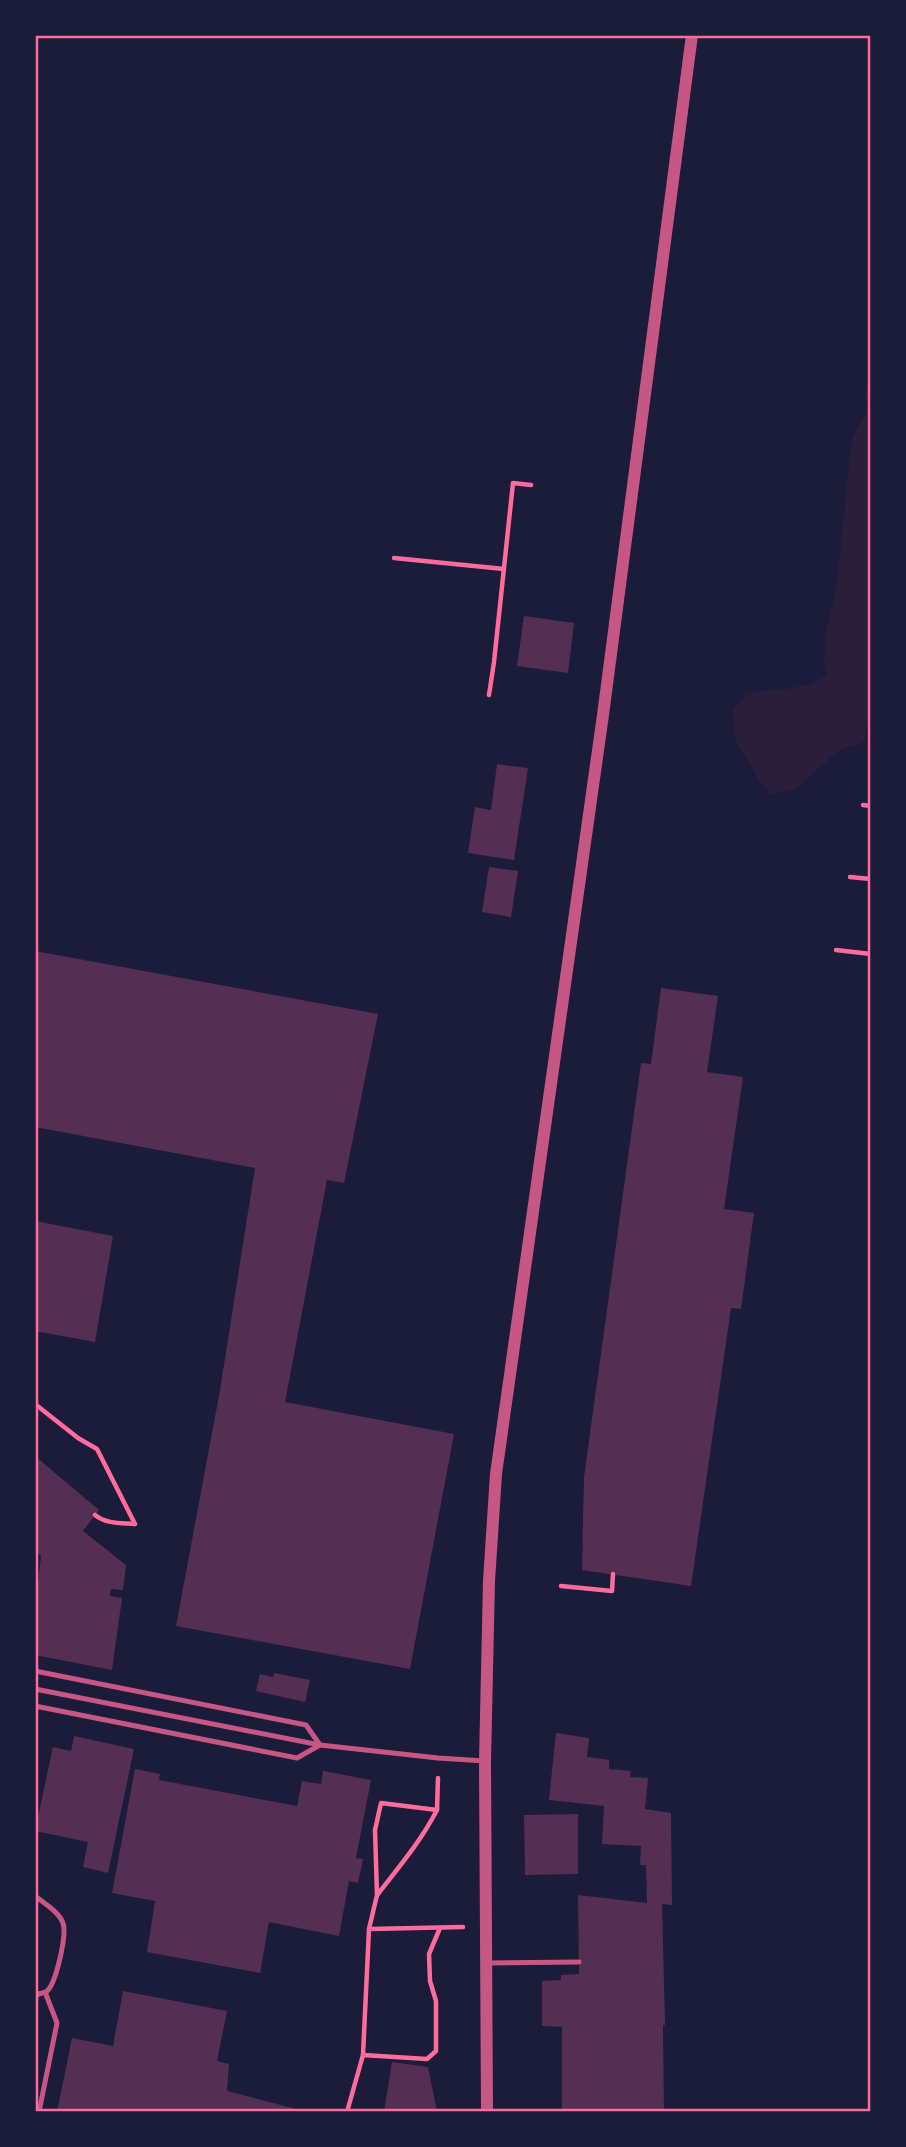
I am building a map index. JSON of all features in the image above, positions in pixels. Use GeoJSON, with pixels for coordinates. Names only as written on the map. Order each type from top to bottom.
{"type":"FeatureCollection","features":[{"type":"Feature","properties":{"kind":"street"},"geometry":{"type":"LineString","coordinates":[[487,2112],[485,1761],[489,1581],[496,1474],[601,729],[692,35]]}},
{"type":"Feature","properties":{"kind":"lane"},"geometry":{"type":"LineString","coordinates":[[35,1671],[306,1725],[320,1745]]}},
{"type":"Feature","properties":{"kind":"lane"},"geometry":{"type":"LineString","coordinates":[[35,1689],[320,1745],[485,1761]]}},
{"type":"Feature","properties":{"kind":"lane"},"geometry":{"type":"LineString","coordinates":[[35,1706],[298,1758],[320,1745]]}},
{"type":"Feature","properties":{"kind":"lane"},"geometry":{"type":"LineString","coordinates":[[35,1896],[57,1914],[63,1923],[55,1980],[45,1992],[35,1995]]}},
{"type":"Feature","properties":{"kind":"lane"},"geometry":{"type":"LineString","coordinates":[[486,1963],[579,1962]]}},
{"type":"Feature","properties":{"kind":"lane"},"geometry":{"type":"LineString","coordinates":[[39,2112],[57,2023],[45,1992]]}},
{"type":"Feature","properties":{"kind":"path"},"geometry":{"type":"LineString","coordinates":[[489,695],[513,483],[531,485]]}},
{"type":"Feature","properties":{"kind":"path"},"geometry":{"type":"LineString","coordinates":[[394,558],[504,569]]}},
{"type":"Feature","properties":{"kind":"path"},"geometry":{"type":"LineString","coordinates":[[863,805],[871,806]]}},
{"type":"Feature","properties":{"kind":"path"},"geometry":{"type":"LineString","coordinates":[[849,877],[871,879]]}},
{"type":"Feature","properties":{"kind":"path"},"geometry":{"type":"LineString","coordinates":[[836,950],[871,954]]}},
{"type":"Feature","properties":{"kind":"path"},"geometry":{"type":"LineString","coordinates":[[35,1404],[97,1450],[135,1524],[103,1521],[95,1516]]}},
{"type":"Feature","properties":{"kind":"path"},"geometry":{"type":"LineString","coordinates":[[561,1586],[612,1591],[613,1574]]}},
{"type":"Feature","properties":{"kind":"path"},"geometry":{"type":"LineString","coordinates":[[377,1895],[411,1853],[437,1810],[438,1758]]}},
{"type":"Feature","properties":{"kind":"path"},"geometry":{"type":"LineString","coordinates":[[347,2112],[363,2054],[369,1929],[377,1895],[375,1830],[381,1803],[437,1810]]}},
{"type":"Feature","properties":{"kind":"path"},"geometry":{"type":"LineString","coordinates":[[363,2054],[427,2059],[436,2051],[436,2001],[430,1981],[429,1954],[440,1928],[369,1929]]}},
{"type":"Feature","properties":{"kind":"shaded area"},"geometry":{"type":"Polygon","coordinates":[[[871,365],[871,719],[867,725],[865,741],[838,751],[795,790],[771,794],[761,783],[736,742],[733,710],[744,696],[765,690],[810,684],[827,676],[824,662],[826,631],[836,591],[852,438],[868,407],[865,397],[871,365]]]}},
{"type":"Feature","properties":{"kind":"building"},"geometry":{"type":"Polygon","coordinates":[[[524,616],[574,623],[568,673],[517,666],[524,616]]]}},
{"type":"Feature","properties":{"kind":"building"},"geometry":{"type":"Polygon","coordinates":[[[497,764],[528,768],[514,860],[468,853],[475,807],[491,810],[497,764]]]}},
{"type":"Feature","properties":{"kind":"building"},"geometry":{"type":"Polygon","coordinates":[[[489,867],[518,871],[511,917],[482,912],[489,867]]]}},
{"type":"Feature","properties":{"kind":"building"},"geometry":{"type":"Polygon","coordinates":[[[35,951],[378,1014],[344,1183],[327,1180],[285,1402],[454,1434],[410,1669],[176,1626],[220,1390],[255,1168],[35,1127],[35,951]]]}},
{"type":"Feature","properties":{"kind":"building"},"geometry":{"type":"Polygon","coordinates":[[[661,988],[718,996],[707,1072],[743,1077],[724,1209],[754,1213],[741,1309],[731,1308],[691,1586],[582,1570],[584,1477],[641,1063],[651,1064],[661,988]]]}},
{"type":"Feature","properties":{"kind":"building"},"geometry":{"type":"Polygon","coordinates":[[[35,1221],[113,1236],[95,1342],[35,1331],[35,1221]]]}},
{"type":"Feature","properties":{"kind":"building"},"geometry":{"type":"Polygon","coordinates":[[[35,1456],[99,1510],[83,1531],[126,1565],[123,1590],[111,1589],[110,1596],[122,1598],[112,1670],[35,1655],[35,1609],[41,1556],[35,1550],[35,1456]]]}},
{"type":"Feature","properties":{"kind":"building"},"geometry":{"type":"Polygon","coordinates":[[[274,1673],[310,1680],[305,1702],[256,1691],[260,1674],[273,1677],[274,1673]]]}},
{"type":"Feature","properties":{"kind":"building"},"geometry":{"type":"Polygon","coordinates":[[[556,1733],[589,1738],[587,1757],[609,1760],[609,1769],[631,1771],[630,1777],[648,1778],[645,1809],[671,1813],[672,1905],[662,1904],[664,2112],[562,2112],[562,2027],[542,2026],[542,1981],[561,1980],[561,1975],[579,1974],[578,1895],[647,1903],[646,1865],[640,1865],[641,1846],[602,1844],[604,1806],[549,1800],[556,1733]]]}},
{"type":"Feature","properties":{"kind":"building"},"geometry":{"type":"Polygon","coordinates":[[[74,1736],[134,1749],[108,1873],[83,1867],[88,1842],[35,1831],[53,1747],[71,1751],[74,1736]]]}},
{"type":"Feature","properties":{"kind":"building"},"geometry":{"type":"Polygon","coordinates":[[[135,1769],[160,1774],[159,1780],[297,1806],[302,1781],[321,1784],[323,1771],[371,1780],[356,1858],[363,1859],[358,1883],[349,1881],[339,1936],[269,1922],[260,1973],[147,1952],[155,1901],[112,1893],[135,1769]]]}},
{"type":"Feature","properties":{"kind":"building"},"geometry":{"type":"Polygon","coordinates":[[[578,1814],[578,1874],[525,1875],[524,1815],[578,1814]]]}},
{"type":"Feature","properties":{"kind":"building"},"geometry":{"type":"Polygon","coordinates":[[[123,1991],[227,2011],[217,2061],[229,2064],[227,2091],[308,2112],[57,2112],[72,2038],[113,2046],[123,1991]]]}},
{"type":"Feature","properties":{"kind":"building"},"geometry":{"type":"Polygon","coordinates":[[[392,2062],[428,2067],[437,2112],[384,2112],[392,2062]]]}}]}
